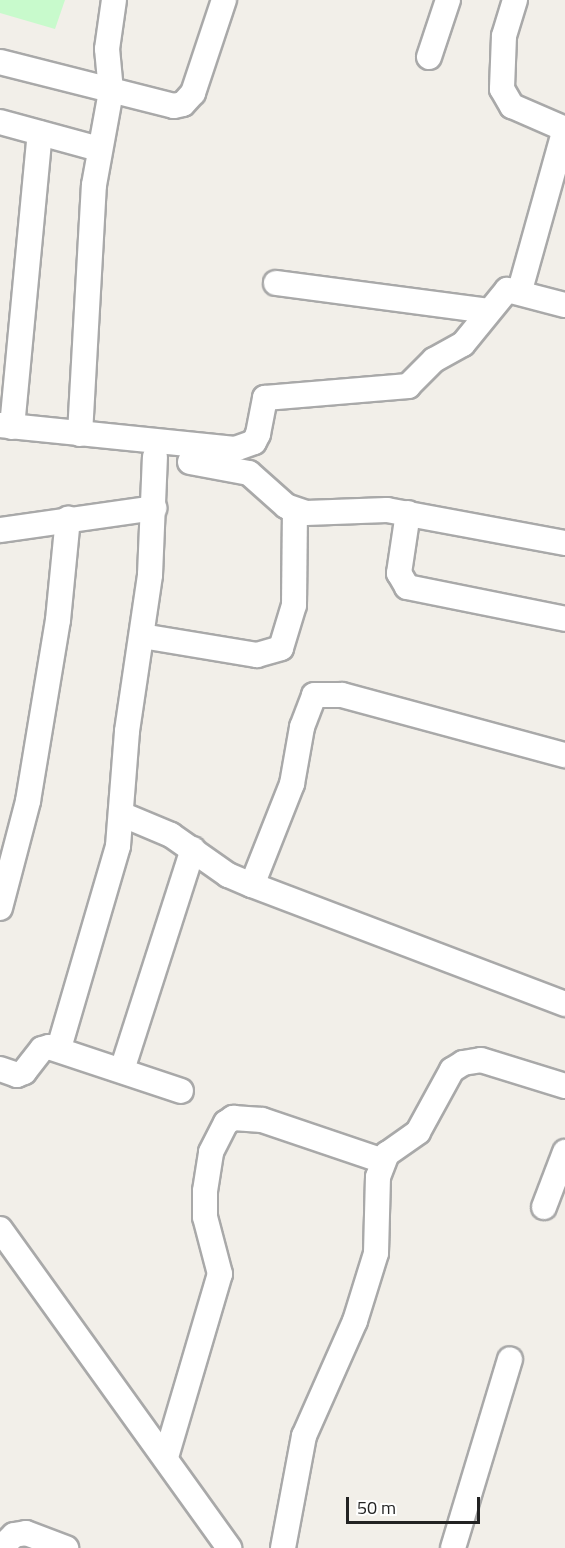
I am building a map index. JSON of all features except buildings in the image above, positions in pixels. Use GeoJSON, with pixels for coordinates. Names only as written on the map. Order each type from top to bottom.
{"type":"FeatureCollection","features":[{"type":"Feature","properties":{"kind":"street"},"geometry":{"type":"LineString","coordinates":[[80,434],[99,149],[111,91],[107,49],[114,0]]}},
{"type":"Feature","properties":{"kind":"street"},"geometry":{"type":"LineString","coordinates":[[0,62],[111,91],[183,104],[193,93],[224,0]]}},
{"type":"Feature","properties":{"kind":"street"},"geometry":{"type":"LineString","coordinates":[[429,57],[448,0]]}},
{"type":"Feature","properties":{"kind":"street"},"geometry":{"type":"LineString","coordinates":[[515,0],[504,36],[502,89],[512,106],[565,129],[520,290]]}},
{"type":"Feature","properties":{"kind":"street"},"geometry":{"type":"LineString","coordinates":[[0,122],[99,149]]}},
{"type":"Feature","properties":{"kind":"street"},"geometry":{"type":"LineString","coordinates":[[4,431],[40,133]]}},
{"type":"Feature","properties":{"kind":"street"},"geometry":{"type":"LineString","coordinates":[[276,283],[489,311]]}},
{"type":"Feature","properties":{"kind":"street"},"geometry":{"type":"LineString","coordinates":[[4,431],[80,434],[221,449],[245,446],[258,434],[265,398],[408,386],[434,360],[463,344],[507,290],[520,290],[565,305]]}},
{"type":"Feature","properties":{"kind":"street"},"geometry":{"type":"LineString","coordinates":[[4,431],[242,470],[295,510],[328,515],[374,509],[408,513],[565,543]]}},
{"type":"Feature","properties":{"kind":"street"},"geometry":{"type":"LineString","coordinates":[[58,1048],[112,874],[142,636],[154,508],[155,457]]}},
{"type":"Feature","properties":{"kind":"street"},"geometry":{"type":"LineString","coordinates":[[0,531],[68,518],[154,508]]}},
{"type":"Feature","properties":{"kind":"street"},"geometry":{"type":"LineString","coordinates":[[142,636],[257,655],[281,648],[292,623],[296,582],[295,510]]}},
{"type":"Feature","properties":{"kind":"street"},"geometry":{"type":"LineString","coordinates":[[408,513],[399,573],[407,587],[565,619]]}},
{"type":"Feature","properties":{"kind":"street"},"geometry":{"type":"LineString","coordinates":[[0,908],[28,801],[58,620],[68,518]]}},
{"type":"Feature","properties":{"kind":"street"},"geometry":{"type":"LineString","coordinates":[[252,885],[292,784],[302,727],[314,695],[342,695],[565,755]]}},
{"type":"Feature","properties":{"kind":"street"},"geometry":{"type":"LineString","coordinates":[[121,814],[193,849],[252,885],[565,1004]]}},
{"type":"Feature","properties":{"kind":"street"},"geometry":{"type":"LineString","coordinates":[[122,1070],[193,849]]}},
{"type":"Feature","properties":{"kind":"street"},"geometry":{"type":"LineString","coordinates":[[0,1069],[17,1075],[42,1049],[58,1048],[181,1091]]}},
{"type":"Feature","properties":{"kind":"street"},"geometry":{"type":"LineString","coordinates":[[283,1548],[304,1436],[355,1321],[376,1253],[375,1207],[383,1161],[394,1147],[418,1132],[452,1070],[463,1063],[481,1060],[565,1086]]}},
{"type":"Feature","properties":{"kind":"street"},"geometry":{"type":"LineString","coordinates":[[166,1458],[220,1274],[205,1217],[205,1191],[211,1152],[226,1123],[233,1118],[262,1120],[383,1161]]}},
{"type":"Feature","properties":{"kind":"street"},"geometry":{"type":"LineString","coordinates":[[544,1207],[564,1161]]}},
{"type":"Feature","properties":{"kind":"street"},"geometry":{"type":"LineString","coordinates":[[4,1245],[166,1458],[229,1548]]}},
{"type":"Feature","properties":{"kind":"street"},"geometry":{"type":"LineString","coordinates":[[453,1548],[510,1359]]}},
{"type":"Feature","properties":{"kind":"street"},"geometry":{"type":"LineString","coordinates":[[2,1548],[14,1535],[26,1533],[66,1548]]}},
{"type":"Feature","properties":{"kind":"green space"},"geometry":{"type":"Polygon","coordinates":[[[0,0],[65,0],[55,29],[0,13],[0,0]]]}}]}
